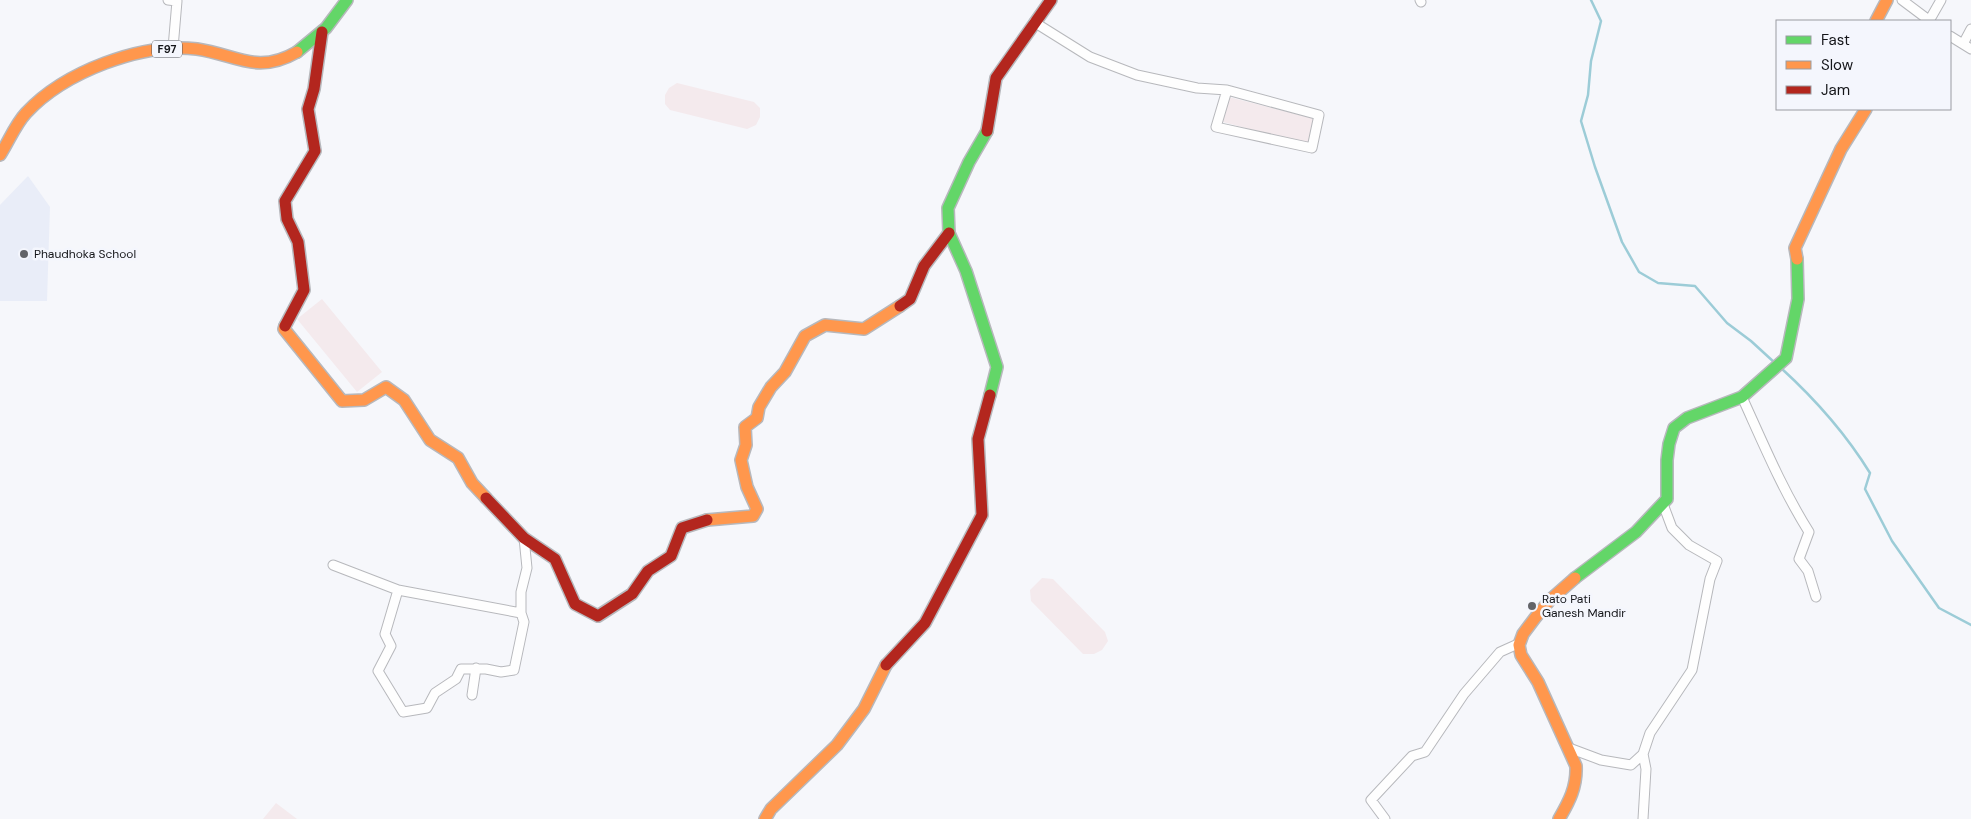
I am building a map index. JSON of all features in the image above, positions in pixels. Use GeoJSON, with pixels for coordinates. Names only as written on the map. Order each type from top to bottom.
{"type":"FeatureCollection","features":[{"type":"Feature","properties":{"kind":"main road","name":"F97"},"geometry":{"type":"LineString","coordinates":[[0,155],[27,112],[42,99],[86,71],[102,64],[173,48],[195,49],[257,64],[277,62],[294,54],[322,32],[348,0]]}},
{"type":"Feature","properties":{"kind":"main road"},"geometry":{"type":"LineString","coordinates":[[765,819],[771,809],[837,745],[864,710],[887,662],[925,623],[982,515],[978,439],[997,367],[966,271],[949,233],[948,208],[969,162],[986,135],[996,78],[1051,0]]}},
{"type":"Feature","properties":{"kind":"main road"},"geometry":{"type":"LineString","coordinates":[[1877,20],[1887,0]]}},
{"type":"Feature","properties":{"kind":"main road"},"geometry":{"type":"LineString","coordinates":[[322,32],[314,89],[308,109],[315,151],[285,201],[287,219],[298,242],[304,290],[284,328],[342,401],[364,400],[386,388],[404,400],[430,440],[458,458],[472,483],[524,538],[555,559],[575,604],[598,616],[632,594],[648,571],[671,556],[682,528],[702,520],[753,516],[757,509],[747,487],[741,460],[746,445],[744,427],[757,418],[759,407],[771,387],[785,372],[805,336],[825,325],[864,329],[910,299],[924,266],[949,233]]}},
{"type":"Feature","properties":{"kind":"main road"},"geometry":{"type":"LineString","coordinates":[[1559,819],[1578,778],[1576,762],[1552,715],[1537,678],[1522,656],[1520,643],[1522,635],[1558,590],[1588,566],[1619,546],[1638,530],[1663,504],[1668,496],[1667,460],[1674,428],[1687,418],[1742,397],[1766,378],[1786,358],[1798,299],[1798,266],[1795,248],[1841,149],[1865,110]]}},
{"type":"Feature","properties":{"kind":"street"},"geometry":{"type":"LineString","coordinates":[[168,0],[177,1],[173,48]]}},
{"type":"Feature","properties":{"kind":"street"},"geometry":{"type":"LineString","coordinates":[[1902,0],[1928,20]]}},
{"type":"Feature","properties":{"kind":"street"},"geometry":{"type":"LineString","coordinates":[[1930,20],[1941,0]]}},
{"type":"Feature","properties":{"kind":"street"},"geometry":{"type":"LineString","coordinates":[[1034,22],[1090,57],[1137,75],[1196,88],[1227,90],[1319,114],[1312,148],[1216,127],[1227,90]]}},
{"type":"Feature","properties":{"kind":"street"},"geometry":{"type":"LineString","coordinates":[[1963,44],[1971,29]]}},
{"type":"Feature","properties":{"kind":"street"},"geometry":{"type":"LineString","coordinates":[[1951,37],[1971,49]]}},
{"type":"Feature","properties":{"kind":"street"},"geometry":{"type":"LineString","coordinates":[[1742,397],[1778,477],[1810,532],[1798,559],[1808,571],[1816,597]]}},
{"type":"Feature","properties":{"kind":"street"},"geometry":{"type":"LineString","coordinates":[[1569,748],[1601,760],[1631,765],[1643,754],[1650,733],[1692,670],[1710,579],[1717,561],[1689,545],[1672,528],[1663,504]]}},
{"type":"Feature","properties":{"kind":"street"},"geometry":{"type":"LineString","coordinates":[[398,590],[385,634],[391,646],[378,671],[403,712],[427,708],[436,693],[456,679],[461,669],[486,668],[501,672],[514,670],[524,622],[521,613],[521,592],[527,568],[524,538]]}},
{"type":"Feature","properties":{"kind":"street"},"geometry":{"type":"LineString","coordinates":[[332,565],[398,590],[521,613]]}},
{"type":"Feature","properties":{"kind":"street"},"geometry":{"type":"LineString","coordinates":[[1385,819],[1371,800],[1412,756],[1425,752],[1464,694],[1500,652],[1520,643]]}},
{"type":"Feature","properties":{"kind":"street"},"geometry":{"type":"LineString","coordinates":[[472,695],[476,668]]}},
{"type":"Feature","properties":{"kind":"street"},"geometry":{"type":"LineString","coordinates":[[1643,754],[1646,768],[1643,819]]}},
{"type":"Feature","properties":{"kind":"shaded area"},"geometry":{"type":"Polygon","coordinates":[[[677,83],[754,102],[760,108],[760,117],[756,125],[747,129],[670,110],[665,104],[665,95],[669,88],[677,83]]]}},
{"type":"Feature","properties":{"kind":"shaded area"},"geometry":{"type":"Polygon","coordinates":[[[1229,97],[1315,119],[1309,145],[1223,122],[1229,97]]]}},
{"type":"Feature","properties":{"kind":"shaded area","name":"Phaudhoka School"},"geometry":{"type":"Polygon","coordinates":[[[28,176],[50,207],[47,301],[0,301],[0,205],[28,176]]]}},
{"type":"Feature","properties":{"kind":"shaded area"},"geometry":{"type":"Polygon","coordinates":[[[322,299],[382,372],[357,392],[297,319],[322,299]]]}},
{"type":"Feature","properties":{"kind":"shaded area"},"geometry":{"type":"Polygon","coordinates":[[[1042,578],[1053,579],[1105,632],[1108,641],[1102,650],[1094,654],[1083,654],[1031,601],[1030,590],[1042,578]]]}},
{"type":"Feature","properties":{"kind":"shaded area"},"geometry":{"type":"Polygon","coordinates":[[[276,803],[297,819],[263,819],[276,803]]]}},
{"type":"Feature","properties":{"kind":"waterway"},"geometry":{"type":"LineString","coordinates":[[1591,0],[1601,21],[1591,61],[1588,95],[1581,121],[1595,167],[1622,242],[1639,272],[1658,283],[1695,286],[1727,323],[1751,341],[1775,363]]}},
{"type":"Feature","properties":{"kind":"waterway"},"geometry":{"type":"LineString","coordinates":[[1781,368],[1829,418],[1861,459],[1870,473],[1865,489],[1892,541],[1939,608],[1971,625]]}},
{"type":"Feature","properties":{"kind":"traffic: fast"},"geometry":{"type":"LineString","coordinates":[[297,52],[326,28],[347,0]]}},
{"type":"Feature","properties":{"kind":"traffic: fast"},"geometry":{"type":"LineString","coordinates":[[987,131],[969,162],[948,208],[949,233],[966,271],[997,367],[990,395]]}},
{"type":"Feature","properties":{"kind":"traffic: fast"},"geometry":{"type":"LineString","coordinates":[[1575,578],[1636,532],[1667,499],[1667,460],[1674,428],[1687,418],[1742,397],[1786,358],[1798,299],[1797,259]]}},
{"type":"Feature","properties":{"kind":"traffic: slow"},"geometry":{"type":"LineString","coordinates":[[1877,20],[1887,0]]}},
{"type":"Feature","properties":{"kind":"traffic: slow"},"geometry":{"type":"LineString","coordinates":[[0,155],[22,118],[42,98],[82,73],[105,63],[152,50],[175,48],[197,49],[258,63],[283,59],[297,52]]}},
{"type":"Feature","properties":{"kind":"traffic: slow"},"geometry":{"type":"LineString","coordinates":[[1797,259],[1795,248],[1841,149],[1865,110]]}},
{"type":"Feature","properties":{"kind":"traffic: slow"},"geometry":{"type":"LineString","coordinates":[[707,520],[753,516],[757,509],[747,487],[741,460],[746,445],[745,427],[757,418],[759,407],[771,387],[785,372],[805,336],[825,325],[864,329],[900,306]]}},
{"type":"Feature","properties":{"kind":"traffic: slow"},"geometry":{"type":"LineString","coordinates":[[285,326],[284,329],[342,401],[364,400],[386,387],[404,400],[430,440],[458,458],[472,483],[486,498]]}},
{"type":"Feature","properties":{"kind":"traffic: slow"},"geometry":{"type":"LineString","coordinates":[[1559,819],[1572,794],[1576,766],[1538,682],[1521,655],[1519,645],[1523,634],[1550,600],[1575,578]]}},
{"type":"Feature","properties":{"kind":"traffic: slow"},"geometry":{"type":"LineString","coordinates":[[765,819],[771,809],[837,745],[864,709],[886,665]]}},
{"type":"Feature","properties":{"kind":"traffic: jam"},"geometry":{"type":"LineString","coordinates":[[987,131],[996,78],[1051,0]]}},
{"type":"Feature","properties":{"kind":"traffic: jam"},"geometry":{"type":"LineString","coordinates":[[285,326],[304,290],[298,242],[287,219],[285,201],[315,151],[308,109],[314,89],[322,32]]}},
{"type":"Feature","properties":{"kind":"traffic: jam"},"geometry":{"type":"LineString","coordinates":[[900,306],[910,299],[924,266],[949,233]]}},
{"type":"Feature","properties":{"kind":"traffic: jam"},"geometry":{"type":"LineString","coordinates":[[886,665],[925,623],[982,515],[978,439],[990,395]]}},
{"type":"Feature","properties":{"kind":"traffic: jam"},"geometry":{"type":"LineString","coordinates":[[486,498],[524,538],[555,559],[575,604],[598,616],[632,594],[648,571],[671,556],[682,528],[707,520]]}},
{"type":"Feature","properties":{"kind":"place","name":"Phaudhoka School"},"geometry":{"type":"Point","coordinates":[24,254]}},
{"type":"Feature","properties":{"kind":"place","name":"Rato Pati Ganesh Mandir"},"geometry":{"type":"Point","coordinates":[1532,606]}}]}
